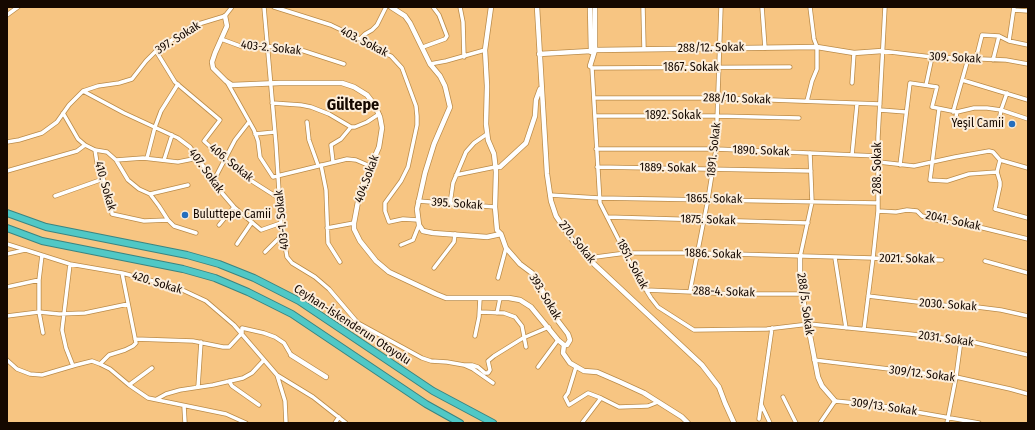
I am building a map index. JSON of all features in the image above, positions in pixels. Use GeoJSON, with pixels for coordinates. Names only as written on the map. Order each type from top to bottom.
{"type":"FeatureCollection","features":[{"type":"Feature","properties":{"kind":"highway","name":"Ceyhan-İskenderun Otoyolu"},"geometry":{"type":"LineString","coordinates":[[7,212],[46,227],[187,255],[219,264],[254,278],[299,301],[433,391],[493,423]]}},
{"type":"Feature","properties":{"kind":"highway","name":"Ceyhan-İskenderun Otoyolu"},"geometry":{"type":"LineString","coordinates":[[7,228],[42,241],[183,269],[215,278],[248,292],[292,314],[419,400],[460,423]]}},
{"type":"Feature","properties":{"kind":"street"},"geometry":{"type":"LineString","coordinates":[[7,15],[18,7]]}},
{"type":"Feature","properties":{"kind":"street"},"geometry":{"type":"LineString","coordinates":[[232,7],[224,16],[226,26],[212,62],[213,68],[226,81],[249,122],[258,141],[260,156],[273,177],[278,174],[352,159],[370,166]]}},
{"type":"Feature","properties":{"kind":"street","name":"403-1. Sokak"},"geometry":{"type":"LineString","coordinates":[[264,7],[282,234],[287,257],[292,263],[315,277],[329,289],[358,323],[422,358],[431,361],[464,365],[473,369],[493,383]]}},
{"type":"Feature","properties":{"kind":"street","name":"403. Sokak"},"geometry":{"type":"LineString","coordinates":[[274,7],[331,25],[360,39],[370,47],[391,56],[397,61],[405,74],[416,106],[417,116],[408,166],[401,181],[385,203],[385,211],[388,222],[402,219],[419,223]]}},
{"type":"Feature","properties":{"kind":"street"},"geometry":{"type":"LineString","coordinates":[[360,39],[377,25],[386,7]]}},
{"type":"Feature","properties":{"kind":"street"},"geometry":{"type":"LineString","coordinates":[[392,7],[405,16],[423,47],[430,64],[445,86],[450,107],[430,158],[418,201],[417,209],[419,223],[423,231],[433,233],[488,237],[501,234]]}},
{"type":"Feature","properties":{"kind":"street"},"geometry":{"type":"LineString","coordinates":[[423,47],[445,39],[447,36],[439,15],[433,7]]}},
{"type":"Feature","properties":{"kind":"street"},"geometry":{"type":"LineString","coordinates":[[460,7],[463,22],[464,57]]}},
{"type":"Feature","properties":{"kind":"street","name":"393. Sokak"},"geometry":{"type":"LineString","coordinates":[[491,7],[485,50],[487,86],[486,124],[488,140],[494,154],[497,167],[497,230],[501,234],[506,248],[520,264],[532,273],[540,284],[552,313],[568,334],[570,340],[567,345],[564,345],[563,353],[570,363],[576,367]]}},
{"type":"Feature","properties":{"kind":"street","name":"270. Sokak"},"geometry":{"type":"LineString","coordinates":[[537,7],[547,174],[550,195],[556,216],[563,228],[588,258],[702,364],[719,387],[734,423]]}},
{"type":"Feature","properties":{"kind":"street"},"geometry":{"type":"LineString","coordinates":[[590,7],[593,50]]}},
{"type":"Feature","properties":{"kind":"street"},"geometry":{"type":"LineString","coordinates":[[591,67],[595,7]]}},
{"type":"Feature","properties":{"kind":"street"},"geometry":{"type":"LineString","coordinates":[[643,7],[644,49]]}},
{"type":"Feature","properties":{"kind":"street","name":"1891. Sokak"},"geometry":{"type":"LineString","coordinates":[[690,291],[716,149],[721,7]]}},
{"type":"Feature","properties":{"kind":"street"},"geometry":{"type":"LineString","coordinates":[[762,7],[765,48]]}},
{"type":"Feature","properties":{"kind":"street"},"geometry":{"type":"LineString","coordinates":[[807,102],[812,81],[817,69],[817,47],[814,39],[810,7]]}},
{"type":"Feature","properties":{"kind":"street","name":"288. Sokak"},"geometry":{"type":"LineString","coordinates":[[864,329],[878,211],[878,156],[885,7]]}},
{"type":"Feature","properties":{"kind":"street"},"geometry":{"type":"LineString","coordinates":[[1009,41],[1014,8],[1028,11]]}},
{"type":"Feature","properties":{"kind":"street","name":"397. Sokak"},"geometry":{"type":"LineString","coordinates":[[83,91],[98,86],[119,83],[132,79],[156,51],[192,26],[224,16]]}},
{"type":"Feature","properties":{"kind":"street"},"geometry":{"type":"LineString","coordinates":[[976,59],[982,35],[999,36],[1009,41],[1028,45]]}},
{"type":"Feature","properties":{"kind":"street"},"geometry":{"type":"LineString","coordinates":[[993,60],[999,36]]}},
{"type":"Feature","properties":{"kind":"street","name":"403-2. Sokak"},"geometry":{"type":"LineString","coordinates":[[221,39],[240,46],[285,47],[304,50],[344,64]]}},
{"type":"Feature","properties":{"kind":"street","name":"288/12. Sokak"},"geometry":{"type":"LineString","coordinates":[[539,54],[593,50],[817,47],[854,53],[882,51]]}},
{"type":"Feature","properties":{"kind":"street"},"geometry":{"type":"LineString","coordinates":[[430,64],[464,57],[485,50]]}},
{"type":"Feature","properties":{"kind":"street","name":"406. Sokak"},"geometry":{"type":"LineString","coordinates":[[156,51],[169,74],[178,84],[220,120],[204,141],[247,178],[280,198]]}},
{"type":"Feature","properties":{"kind":"street","name":"309. Sokak"},"geometry":{"type":"LineString","coordinates":[[882,51],[932,57],[1006,60],[1028,64]]}},
{"type":"Feature","properties":{"kind":"street"},"geometry":{"type":"LineString","coordinates":[[852,83],[854,53]]}},
{"type":"Feature","properties":{"kind":"street"},"geometry":{"type":"LineString","coordinates":[[926,84],[932,57]]}},
{"type":"Feature","properties":{"kind":"street"},"geometry":{"type":"LineString","coordinates":[[954,126],[955,112],[968,59]]}},
{"type":"Feature","properties":{"kind":"street","name":"1867. Sokak"},"geometry":{"type":"LineString","coordinates":[[591,67],[790,67]]}},
{"type":"Feature","properties":{"kind":"street","name":"1851. Sokak"},"geometry":{"type":"LineString","coordinates":[[591,67],[600,203],[646,290],[658,307],[694,330],[772,328],[809,324],[846,328]]}},
{"type":"Feature","properties":{"kind":"street"},"geometry":{"type":"LineString","coordinates":[[962,80],[1028,100]]}},
{"type":"Feature","properties":{"kind":"street","name":"404.Sokak"},"geometry":{"type":"LineString","coordinates":[[226,81],[232,85],[270,83],[342,83],[354,87],[367,95],[379,114],[382,128],[379,147],[360,191],[354,223],[354,229],[360,241],[376,261],[389,272],[446,298],[509,298],[520,300],[531,307],[558,340],[564,345]]}},
{"type":"Feature","properties":{"kind":"street"},"geometry":{"type":"LineString","coordinates":[[900,165],[910,83],[926,84],[937,87],[932,107],[955,112],[974,108],[987,108],[1001,110],[1028,119]]}},
{"type":"Feature","properties":{"kind":"street"},"geometry":{"type":"LineString","coordinates":[[147,158],[161,111],[178,84]]}},
{"type":"Feature","properties":{"kind":"street"},"geometry":{"type":"LineString","coordinates":[[456,175],[497,167],[526,143],[535,116],[536,100],[541,86]]}},
{"type":"Feature","properties":{"kind":"street"},"geometry":{"type":"LineString","coordinates":[[7,142],[42,133],[57,122],[83,91]]}},
{"type":"Feature","properties":{"kind":"street","name":"407. Sokak"},"geometry":{"type":"LineString","coordinates":[[83,91],[124,113],[172,135],[190,147],[222,193],[261,230],[281,223]]}},
{"type":"Feature","properties":{"kind":"street"},"geometry":{"type":"LineString","coordinates":[[998,127],[1001,110],[1007,93]]}},
{"type":"Feature","properties":{"kind":"street","name":"288/10. Sokak"},"geometry":{"type":"LineString","coordinates":[[594,98],[718,98],[880,104]]}},
{"type":"Feature","properties":{"kind":"street"},"geometry":{"type":"LineString","coordinates":[[272,103],[311,107],[329,114],[351,127],[367,122],[379,114]]}},
{"type":"Feature","properties":{"kind":"street"},"geometry":{"type":"LineString","coordinates":[[852,155],[857,104]]}},
{"type":"Feature","properties":{"kind":"street"},"geometry":{"type":"LineString","coordinates":[[939,109],[930,180],[947,181],[968,174],[997,172]]}},
{"type":"Feature","properties":{"kind":"street"},"geometry":{"type":"LineString","coordinates":[[880,110],[906,112]]}},
{"type":"Feature","properties":{"kind":"street"},"geometry":{"type":"LineString","coordinates":[[63,113],[78,139],[85,145],[95,150],[106,152],[116,160],[128,180],[138,189],[150,194],[174,226],[196,232]]}},
{"type":"Feature","properties":{"kind":"street","name":"1892. Sokak"},"geometry":{"type":"LineString","coordinates":[[594,116],[799,118]]}},
{"type":"Feature","properties":{"kind":"street"},"geometry":{"type":"LineString","coordinates":[[214,180],[235,140],[249,122]]}},
{"type":"Feature","properties":{"kind":"street"},"geometry":{"type":"LineString","coordinates":[[307,122],[309,140],[319,165],[326,190],[328,243],[340,262]]}},
{"type":"Feature","properties":{"kind":"street"},"geometry":{"type":"LineString","coordinates":[[333,162],[331,145],[341,139],[351,127]]}},
{"type":"Feature","properties":{"kind":"street"},"geometry":{"type":"LineString","coordinates":[[255,134],[274,132]]}},
{"type":"Feature","properties":{"kind":"street"},"geometry":{"type":"LineString","coordinates":[[450,204],[453,183],[464,157],[470,147],[487,134]]}},
{"type":"Feature","properties":{"kind":"street"},"geometry":{"type":"LineString","coordinates":[[164,160],[172,135]]}},
{"type":"Feature","properties":{"kind":"street"},"geometry":{"type":"LineString","coordinates":[[7,171],[77,151],[85,145]]}},
{"type":"Feature","properties":{"kind":"street","name":"1890. Sokak"},"geometry":{"type":"LineString","coordinates":[[596,148],[716,149],[878,156]]}},
{"type":"Feature","properties":{"kind":"street","name":"410. Sokak"},"geometry":{"type":"LineString","coordinates":[[95,150],[97,163],[111,199],[112,214],[144,221],[168,220]]}},
{"type":"Feature","properties":{"kind":"street"},"geometry":{"type":"LineString","coordinates":[[879,162],[914,166],[955,156],[989,151],[994,152],[1000,160],[1028,168]]}},
{"type":"Feature","properties":{"kind":"street","name":"288/5. Sokak"},"geometry":{"type":"LineString","coordinates":[[810,153],[812,202],[800,257],[800,276],[818,378],[822,386],[835,401]]}},
{"type":"Feature","properties":{"kind":"street"},"geometry":{"type":"LineString","coordinates":[[116,160],[147,158],[178,162],[198,158]]}},
{"type":"Feature","properties":{"kind":"street"},"geometry":{"type":"LineString","coordinates":[[1000,160],[997,172],[1000,186],[995,209],[1028,218]]}},
{"type":"Feature","properties":{"kind":"street","name":"1889. Sokak"},"geometry":{"type":"LineString","coordinates":[[597,166],[811,171]]}},
{"type":"Feature","properties":{"kind":"street"},"geometry":{"type":"LineString","coordinates":[[55,196],[103,179]]}},
{"type":"Feature","properties":{"kind":"street"},"geometry":{"type":"LineString","coordinates":[[150,194],[188,185]]}},
{"type":"Feature","properties":{"kind":"street","name":"1865. Sokak"},"geometry":{"type":"LineString","coordinates":[[550,195],[599,198],[878,203]]}},
{"type":"Feature","properties":{"kind":"street","name":"395. Sokak"},"geometry":{"type":"LineString","coordinates":[[418,201],[496,207]]}},
{"type":"Feature","properties":{"kind":"street"},"geometry":{"type":"LineString","coordinates":[[219,225],[234,206]]}},
{"type":"Feature","properties":{"kind":"street","name":"2041. Sokak"},"geometry":{"type":"LineString","coordinates":[[878,211],[917,211],[922,216],[937,220],[983,228],[1028,239]]}},
{"type":"Feature","properties":{"kind":"street","name":"1875. Sokak"},"geometry":{"type":"LineString","coordinates":[[607,217],[808,223]]}},
{"type":"Feature","properties":{"kind":"street"},"geometry":{"type":"LineString","coordinates":[[237,244],[252,222]]}},
{"type":"Feature","properties":{"kind":"street"},"geometry":{"type":"LineString","coordinates":[[327,228],[354,223]]}},
{"type":"Feature","properties":{"kind":"street"},"geometry":{"type":"LineString","coordinates":[[401,245],[413,240],[419,223]]}},
{"type":"Feature","properties":{"kind":"street"},"geometry":{"type":"LineString","coordinates":[[264,252],[282,234]]}},
{"type":"Feature","properties":{"kind":"street"},"geometry":{"type":"LineString","coordinates":[[434,268],[454,242],[455,234]]}},
{"type":"Feature","properties":{"kind":"street","name":"420. Sokak"},"geometry":{"type":"LineString","coordinates":[[7,244],[70,264],[122,273],[176,287],[206,301],[234,325],[277,375],[286,401],[286,423]]}},
{"type":"Feature","properties":{"kind":"street"},"geometry":{"type":"LineString","coordinates":[[498,278],[506,248]]}},
{"type":"Feature","properties":{"kind":"street"},"geometry":{"type":"LineString","coordinates":[[7,254],[26,250]]}},
{"type":"Feature","properties":{"kind":"street","name":"1886. Sokak"},"geometry":{"type":"LineString","coordinates":[[588,258],[626,253],[698,253],[835,258]]}},
{"type":"Feature","properties":{"kind":"street"},"geometry":{"type":"LineString","coordinates":[[42,255],[39,280],[39,312],[43,333]]}},
{"type":"Feature","properties":{"kind":"street"},"geometry":{"type":"LineString","coordinates":[[835,258],[846,328]]}},
{"type":"Feature","properties":{"kind":"street","name":"2021. Sokak"},"geometry":{"type":"LineString","coordinates":[[835,258],[942,260]]}},
{"type":"Feature","properties":{"kind":"street"},"geometry":{"type":"LineString","coordinates":[[985,261],[1028,273]]}},
{"type":"Feature","properties":{"kind":"street"},"geometry":{"type":"LineString","coordinates":[[70,264],[62,330],[72,366]]}},
{"type":"Feature","properties":{"kind":"street"},"geometry":{"type":"LineString","coordinates":[[100,364],[109,355],[133,346],[136,343],[122,273]]}},
{"type":"Feature","properties":{"kind":"street"},"geometry":{"type":"LineString","coordinates":[[7,287],[39,280]]}},
{"type":"Feature","properties":{"kind":"street","name":"288-4. Sokak"},"geometry":{"type":"LineString","coordinates":[[646,290],[737,294],[802,294]]}},
{"type":"Feature","properties":{"kind":"street","name":"2030. Sokak"},"geometry":{"type":"LineString","coordinates":[[868,296],[951,306],[989,308],[1028,316]]}},
{"type":"Feature","properties":{"kind":"street"},"geometry":{"type":"LineString","coordinates":[[475,336],[480,312],[480,298]]}},
{"type":"Feature","properties":{"kind":"street"},"geometry":{"type":"LineString","coordinates":[[497,313],[500,298]]}},
{"type":"Feature","properties":{"kind":"street"},"geometry":{"type":"LineString","coordinates":[[7,316],[39,312],[64,314],[85,313],[128,304]]}},
{"type":"Feature","properties":{"kind":"street"},"geometry":{"type":"LineString","coordinates":[[480,312],[504,313],[515,317],[522,326],[523,338],[526,347]]}},
{"type":"Feature","properties":{"kind":"street"},"geometry":{"type":"LineString","coordinates":[[464,365],[472,365],[478,367],[485,373],[488,373],[490,370],[488,364],[489,360],[523,338],[548,327]]}},
{"type":"Feature","properties":{"kind":"street"},"geometry":{"type":"LineString","coordinates":[[135,339],[200,342],[229,347],[242,334],[242,328],[274,337],[284,343],[291,355],[326,377]]}},
{"type":"Feature","properties":{"kind":"street"},"geometry":{"type":"LineString","coordinates":[[759,419],[772,328]]}},
{"type":"Feature","properties":{"kind":"street","name":"2031. Sokak"},"geometry":{"type":"LineString","coordinates":[[846,328],[961,340],[1028,355]]}},
{"type":"Feature","properties":{"kind":"street"},"geometry":{"type":"LineString","coordinates":[[538,367],[558,340]]}},
{"type":"Feature","properties":{"kind":"street"},"geometry":{"type":"LineString","coordinates":[[947,423],[956,377],[961,340]]}},
{"type":"Feature","properties":{"kind":"street"},"geometry":{"type":"LineString","coordinates":[[198,387],[200,342]]}},
{"type":"Feature","properties":{"kind":"street"},"geometry":{"type":"LineString","coordinates":[[7,360],[17,369],[30,374],[42,376],[92,361],[100,364],[148,398],[226,414],[246,423]]}},
{"type":"Feature","properties":{"kind":"street"},"geometry":{"type":"LineString","coordinates":[[157,400],[166,394],[180,390],[243,378],[252,374],[264,360]]}},
{"type":"Feature","properties":{"kind":"street","name":"309/12. Sokak"},"geometry":{"type":"LineString","coordinates":[[814,360],[956,377],[1028,394]]}},
{"type":"Feature","properties":{"kind":"street"},"geometry":{"type":"LineString","coordinates":[[658,402],[648,406],[620,407],[588,393],[569,405],[565,397],[568,393],[576,367],[584,371],[597,372],[644,393],[682,417],[688,423]]}},
{"type":"Feature","properties":{"kind":"street"},"geometry":{"type":"LineString","coordinates":[[129,385],[152,368]]}},
{"type":"Feature","properties":{"kind":"street"},"geometry":{"type":"LineString","coordinates":[[277,375],[313,397],[346,423]]}},
{"type":"Feature","properties":{"kind":"street"},"geometry":{"type":"LineString","coordinates":[[229,381],[232,386],[259,405]]}},
{"type":"Feature","properties":{"kind":"street"},"geometry":{"type":"LineString","coordinates":[[783,397],[796,423]]}},
{"type":"Feature","properties":{"kind":"street"},"geometry":{"type":"LineString","coordinates":[[582,423],[601,398]]}},
{"type":"Feature","properties":{"kind":"street"},"geometry":{"type":"LineString","coordinates":[[820,423],[835,401]]}},
{"type":"Feature","properties":{"kind":"street","name":"309/13. Sokak"},"geometry":{"type":"LineString","coordinates":[[835,401],[876,405],[979,423]]}},
{"type":"Feature","properties":{"kind":"street"},"geometry":{"type":"LineString","coordinates":[[761,404],[770,423]]}},
{"type":"Feature","properties":{"kind":"street"},"geometry":{"type":"LineString","coordinates":[[184,406],[185,423]]}},
{"type":"Feature","properties":{"kind":"street"},"geometry":{"type":"LineString","coordinates":[[335,423],[339,417]]}},
{"type":"Feature","properties":{"kind":"place","name":"Yeşil Camii"},"geometry":{"type":"Point","coordinates":[1012,124]}},
{"type":"Feature","properties":{"kind":"place","name":"Buluttepe Camii"},"geometry":{"type":"Point","coordinates":[185,215]}},
{"type":"Feature","properties":{"kind":"district","name":"Gültepe"},"geometry":{"type":"Point","coordinates":[353,106]}}]}
